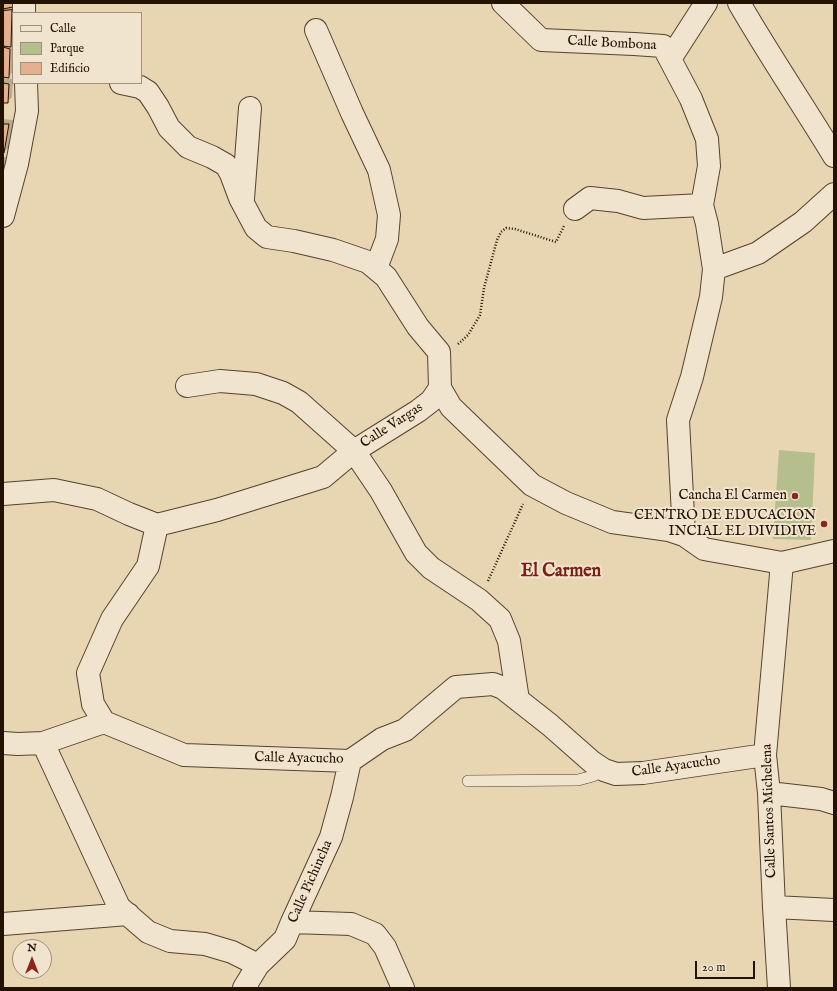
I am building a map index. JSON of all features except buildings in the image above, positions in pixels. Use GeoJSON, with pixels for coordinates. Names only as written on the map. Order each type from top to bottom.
{"type":"FeatureCollection","features":[{"type":"Feature","properties":{"kind":"street","name":"Calle Bombona"},"geometry":{"type":"LineString","coordinates":[[503,3],[541,40],[663,46],[691,99],[707,139],[709,166],[702,205]]}},
{"type":"Feature","properties":{"kind":"street"},"geometry":{"type":"LineString","coordinates":[[670,59],[706,3]]}},
{"type":"Feature","properties":{"kind":"street"},"geometry":{"type":"LineString","coordinates":[[739,3],[762,44],[804,107],[834,156]]}},
{"type":"Feature","properties":{"kind":"street"},"geometry":{"type":"LineString","coordinates":[[316,30],[352,113],[379,170],[389,215],[387,239],[376,268]]}},
{"type":"Feature","properties":{"kind":"street"},"geometry":{"type":"LineString","coordinates":[[3,216],[17,164],[26,110],[26,84]]}},
{"type":"Feature","properties":{"kind":"street"},"geometry":{"type":"LineString","coordinates":[[126,84],[140,87],[148,92],[169,128],[188,147],[212,157],[226,165],[243,204],[256,228],[267,237],[294,241],[332,250],[368,262],[386,277],[418,327],[439,352],[440,388],[450,407],[532,485],[566,503],[612,522],[669,530],[684,535],[704,549],[782,563],[834,551]]}},
{"type":"Feature","properties":{"kind":"street"},"geometry":{"type":"LineString","coordinates":[[243,204],[250,108]]}},
{"type":"Feature","properties":{"kind":"street"},"geometry":{"type":"LineString","coordinates":[[714,269],[758,254],[803,222],[834,194]]}},
{"type":"Feature","properties":{"kind":"street"},"geometry":{"type":"LineString","coordinates":[[575,209],[590,198],[618,201],[643,208],[702,205],[714,269],[711,297],[694,370],[678,420],[684,535]]}},
{"type":"Feature","properties":{"kind":"street"},"geometry":{"type":"LineString","coordinates":[[187,386],[220,381],[256,384],[283,393],[299,402],[354,451],[381,490],[416,553],[431,568],[479,600],[500,619],[509,641],[518,700]]}},
{"type":"Feature","properties":{"kind":"street","name":"Calle Vargas"},"geometry":{"type":"LineString","coordinates":[[157,524],[217,510],[323,477],[354,451],[418,411],[431,401],[440,388]]}},
{"type":"Feature","properties":{"kind":"street"},"geometry":{"type":"LineString","coordinates":[[3,494],[54,490],[97,499],[129,514],[157,524],[148,566],[112,619],[88,673],[93,704],[104,722],[43,743],[18,744],[3,742]]}},
{"type":"Feature","properties":{"kind":"street","name":"Calle Santos Michelena"},"geometry":{"type":"LineString","coordinates":[[779,988],[769,793],[765,755],[782,563]]}},
{"type":"Feature","properties":{"kind":"street","name":"Calle Ayacucho"},"geometry":{"type":"LineString","coordinates":[[104,722],[184,755],[350,761],[382,739],[405,730],[456,687],[493,684],[502,688],[550,725],[592,762],[604,770],[616,774],[643,773],[765,755]]}},
{"type":"Feature","properties":{"kind":"street"},"geometry":{"type":"LineString","coordinates":[[43,743],[119,907],[148,932],[170,941],[205,944],[232,952],[258,965]]}},
{"type":"Feature","properties":{"kind":"street","name":"Calle Pichincha"},"geometry":{"type":"LineString","coordinates":[[244,988],[258,965],[285,939],[331,838],[350,761]]}},
{"type":"Feature","properties":{"kind":"street"},"geometry":{"type":"LineString","coordinates":[[769,793],[821,799],[834,803]]}},
{"type":"Feature","properties":{"kind":"street"},"geometry":{"type":"LineString","coordinates":[[774,907],[834,910]]}},
{"type":"Feature","properties":{"kind":"street"},"geometry":{"type":"LineString","coordinates":[[3,924],[128,914]]}},
{"type":"Feature","properties":{"kind":"street"},"geometry":{"type":"LineString","coordinates":[[292,922],[351,924],[375,934],[384,947],[403,988]]}},
{"type":"Feature","properties":{"kind":"lane"},"geometry":{"type":"LineString","coordinates":[[468,781],[578,780],[593,776],[604,770]]}},
{"type":"Feature","properties":{"kind":"path"},"geometry":{"type":"LineString","coordinates":[[439,359],[450,352],[468,335],[480,315],[484,288],[497,240],[501,232],[506,228],[515,229],[556,242],[566,222],[575,209]]}},
{"type":"Feature","properties":{"kind":"path"},"geometry":{"type":"LineString","coordinates":[[479,600],[532,485]]}},
{"type":"Feature","properties":{"kind":"green space","name":"Cancha El Carmen"},"geometry":{"type":"Polygon","coordinates":[[[779,450],[815,453],[811,540],[773,539],[779,450]]]}},
{"type":"Feature","properties":{"kind":"place","name":"Cancha El Carmen"},"geometry":{"type":"Point","coordinates":[795,496]}},
{"type":"Feature","properties":{"kind":"place","name":"CENTRO DE EDUCACION INCIAL EL DIVIDIVE"},"geometry":{"type":"Point","coordinates":[824,524]}},
{"type":"Feature","properties":{"kind":"district","name":"El Carmen"},"geometry":{"type":"Point","coordinates":[561,572]}}]}
